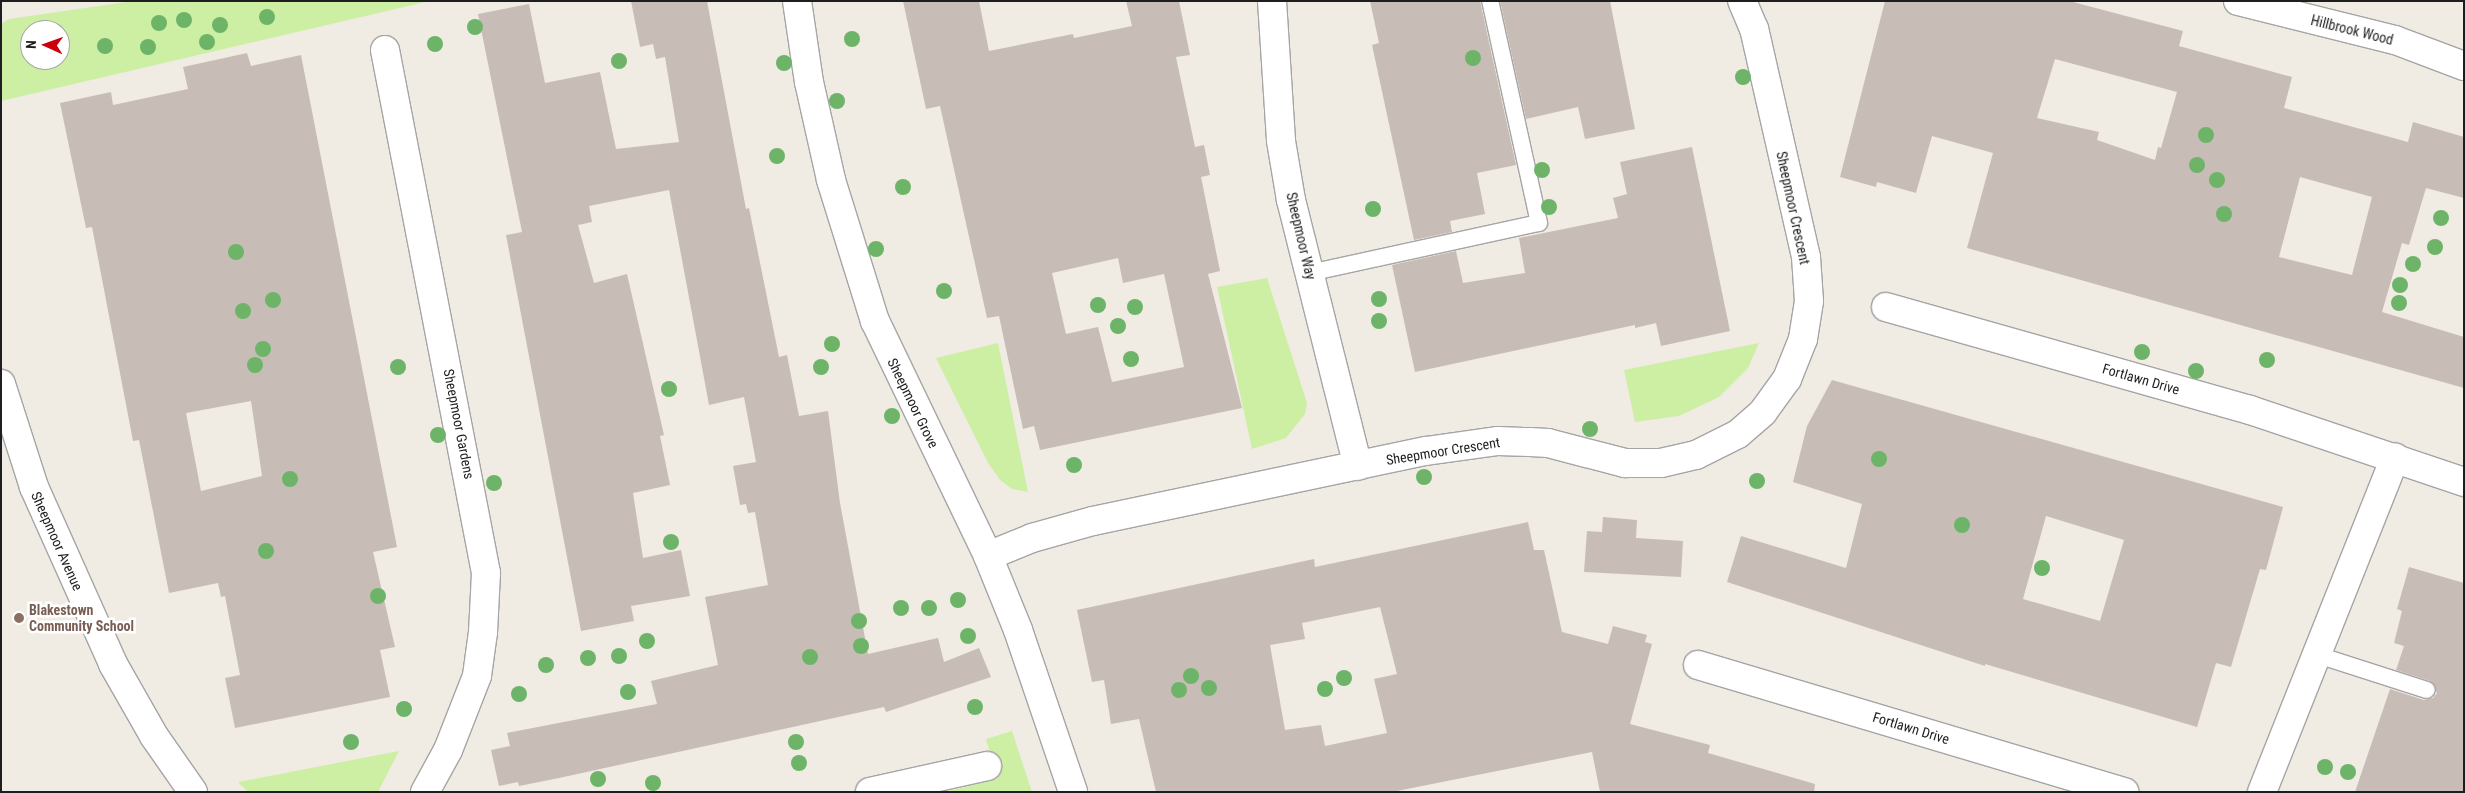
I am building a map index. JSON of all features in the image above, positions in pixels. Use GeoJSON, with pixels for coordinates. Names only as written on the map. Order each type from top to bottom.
{"type":"FeatureCollection","features":[{"type":"Feature","properties":{"kind":"street","name":"Sheepmoor Grove"},"geometry":{"type":"LineString","coordinates":[[797,1],[809,82],[831,180],[874,321],[988,556],[1018,630],[1073,792]]}},
{"type":"Feature","properties":{"kind":"street","name":"Sheepmoor Way"},"geometry":{"type":"LineString","coordinates":[[1272,1],[1281,141],[1309,273],[1358,466]]}},
{"type":"Feature","properties":{"kind":"street","name":"Sheepmoor Crescent"},"geometry":{"type":"LineString","coordinates":[[988,556],[1032,538],[1093,521],[1426,451],[1505,441],[1548,443],[1625,463],[1661,463],[1696,455],[1724,442],[1751,424],[1776,396],[1794,365],[1804,339],[1809,301],[1806,257],[1754,29],[1742,1]]}},
{"type":"Feature","properties":{"kind":"street","name":"Hillbrook Wood"},"geometry":{"type":"LineString","coordinates":[[2238,1],[2395,40],[2464,66]]}},
{"type":"Feature","properties":{"kind":"street","name":"Sheepmoor Gardens"},"geometry":{"type":"LineString","coordinates":[[385,50],[486,573],[484,632],[478,676],[448,750],[425,792]]}},
{"type":"Feature","properties":{"kind":"street","name":"Fortlawn Drive"},"geometry":{"type":"LineString","coordinates":[[1886,307],[2250,410],[2395,457],[2464,482]]}},
{"type":"Feature","properties":{"kind":"street","name":"Sheepmoor Avenue"},"geometry":{"type":"LineString","coordinates":[[1,384],[34,487],[98,631],[154,736],[193,792]]}},
{"type":"Feature","properties":{"kind":"street"},"geometry":{"type":"LineString","coordinates":[[2262,792],[2395,457]]}},
{"type":"Feature","properties":{"kind":"street","name":"Fortlawn Drive"},"geometry":{"type":"LineString","coordinates":[[1698,665],[2124,792]]}},
{"type":"Feature","properties":{"kind":"street"},"geometry":{"type":"LineString","coordinates":[[870,792],[898,789],[987,766]]}},
{"type":"Feature","properties":{"kind":"lane"},"geometry":{"type":"LineString","coordinates":[[1309,273],[1538,223],[1490,1]]}},
{"type":"Feature","properties":{"kind":"lane"},"geometry":{"type":"LineString","coordinates":[[2318,655],[2427,690]]}},
{"type":"Feature","properties":{"kind":"green space"},"geometry":{"type":"Polygon","coordinates":[[[133,1],[430,1],[1,101],[1,24],[9,19],[133,1]]]}},
{"type":"Feature","properties":{"kind":"green space"},"geometry":{"type":"Polygon","coordinates":[[[1267,278],[1307,403],[1305,414],[1286,438],[1252,449],[1217,287],[1267,278]]]}},
{"type":"Feature","properties":{"kind":"green space"},"geometry":{"type":"Polygon","coordinates":[[[998,343],[1028,492],[1012,489],[1000,480],[988,463],[936,358],[998,343]]]}},
{"type":"Feature","properties":{"kind":"green space"},"geometry":{"type":"Polygon","coordinates":[[[1759,343],[1748,368],[1719,397],[1679,416],[1635,422],[1624,370],[1759,343]]]}},
{"type":"Feature","properties":{"kind":"green space"},"geometry":{"type":"Polygon","coordinates":[[[1012,731],[1032,792],[945,792],[998,779],[986,739],[1012,731]]]}},
{"type":"Feature","properties":{"kind":"green space"},"geometry":{"type":"Polygon","coordinates":[[[399,751],[378,792],[248,792],[238,782],[399,751]]]}},
{"type":"Feature","properties":{"kind":"building"},"geometry":{"type":"Polygon","coordinates":[[[631,1],[707,1],[746,209],[749,208],[779,357],[787,355],[799,416],[828,411],[840,503],[868,654],[938,638],[944,662],[979,648],[991,677],[886,712],[884,707],[559,778],[519,786],[518,782],[499,786],[491,750],[510,746],[507,733],[657,704],[651,681],[718,665],[705,597],[768,585],[755,512],[748,513],[746,504],[740,505],[733,466],[756,462],[744,397],[709,405],[669,190],[589,206],[592,222],[578,225],[594,283],[627,274],[664,435],[660,436],[670,485],[633,493],[643,558],[681,550],[690,596],[631,606],[634,621],[581,631],[506,235],[522,232],[478,14],[529,4],[545,83],[600,72],[616,149],[679,142],[665,57],[656,59],[653,44],[640,47],[631,1]]]}},
{"type":"Feature","properties":{"kind":"building"},"geometry":{"type":"Polygon","coordinates":[[[903,1],[979,1],[989,51],[1073,34],[1074,38],[1132,26],[1126,1],[1179,1],[1190,55],[1176,57],[1195,147],[1204,145],[1210,175],[1201,177],[1220,271],[1208,274],[1242,408],[1040,450],[1034,426],[1023,429],[999,316],[987,318],[940,106],[926,109],[903,1]],[[1118,258],[1052,273],[1066,334],[1098,327],[1112,382],[1184,367],[1164,274],[1123,283],[1118,258]]]}},
{"type":"Feature","properties":{"kind":"building"},"geometry":{"type":"Polygon","coordinates":[[[1370,1],[1480,1],[1516,165],[1477,173],[1485,214],[1450,221],[1452,232],[1414,240],[1372,45],[1379,43],[1370,1]]]}},
{"type":"Feature","properties":{"kind":"building"},"geometry":{"type":"Polygon","coordinates":[[[1500,1],[1610,1],[1635,129],[1585,139],[1578,107],[1526,119],[1500,1]]]}},
{"type":"Feature","properties":{"kind":"building"},"geometry":{"type":"Polygon","coordinates":[[[1885,1],[2069,1],[2183,31],[2179,46],[2292,77],[2284,108],[2408,142],[2413,122],[2464,137],[2464,198],[2426,188],[2409,245],[2402,243],[2382,312],[2464,337],[2464,388],[1967,248],[1993,153],[1932,136],[1916,193],[1877,182],[1876,187],[1840,177],[1885,1]],[[2055,59],[2037,118],[2099,132],[2097,140],[2155,160],[2158,147],[2161,148],[2177,92],[2055,59]],[[2300,177],[2279,257],[2352,275],[2372,197],[2300,177]]]}},
{"type":"Feature","properties":{"kind":"building"},"geometry":{"type":"Polygon","coordinates":[[[247,53],[251,66],[301,55],[397,547],[373,552],[395,647],[380,650],[390,697],[235,728],[225,678],[240,675],[225,596],[221,597],[218,583],[169,593],[139,440],[133,441],[92,227],[86,228],[60,103],[111,92],[113,105],[188,89],[183,67],[247,53]],[[251,401],[186,413],[201,491],[262,476],[251,401]]]}},
{"type":"Feature","properties":{"kind":"building"},"geometry":{"type":"Polygon","coordinates":[[[1692,147],[1730,331],[1661,346],[1656,323],[1635,328],[1635,325],[1415,372],[1392,265],[1456,251],[1463,283],[1525,273],[1519,238],[1618,218],[1613,198],[1627,194],[1620,162],[1692,147]]]}},
{"type":"Feature","properties":{"kind":"building"},"geometry":{"type":"Polygon","coordinates":[[[1832,380],[2283,507],[2266,570],[2260,569],[2231,667],[2216,663],[2197,727],[1985,664],[1985,666],[1727,582],[1741,536],[1846,568],[1862,504],[1793,482],[1807,426],[1832,380]],[[2046,516],[2023,599],[2100,621],[2124,540],[2046,516]]]}},
{"type":"Feature","properties":{"kind":"building"},"geometry":{"type":"Polygon","coordinates":[[[1603,517],[1637,520],[1636,538],[1683,541],[1681,577],[1584,572],[1587,531],[1602,532],[1603,517]]]}},
{"type":"Feature","properties":{"kind":"building"},"geometry":{"type":"Polygon","coordinates":[[[1528,522],[1534,550],[1544,550],[1562,632],[1608,644],[1613,626],[1647,635],[1645,642],[1652,644],[1630,724],[1710,745],[1708,753],[1815,784],[1814,792],[1600,792],[1592,752],[1392,792],[1156,792],[1139,719],[1111,724],[1104,680],[1092,682],[1077,610],[1314,559],[1315,567],[1528,522]],[[1380,607],[1302,623],[1305,639],[1270,645],[1285,730],[1321,725],[1325,746],[1387,733],[1374,679],[1397,674],[1380,607]]]}},
{"type":"Feature","properties":{"kind":"building"},"geometry":{"type":"Polygon","coordinates":[[[2409,567],[2464,583],[2464,792],[2355,792],[2390,689],[2424,700],[2433,698],[2437,693],[2430,681],[2396,670],[2404,646],[2394,643],[2402,611],[2397,609],[2409,567]]]}},
{"type":"Feature","properties":{"kind":"place","name":"Blakestown Community School"},"geometry":{"type":"Point","coordinates":[19,618]}}]}
